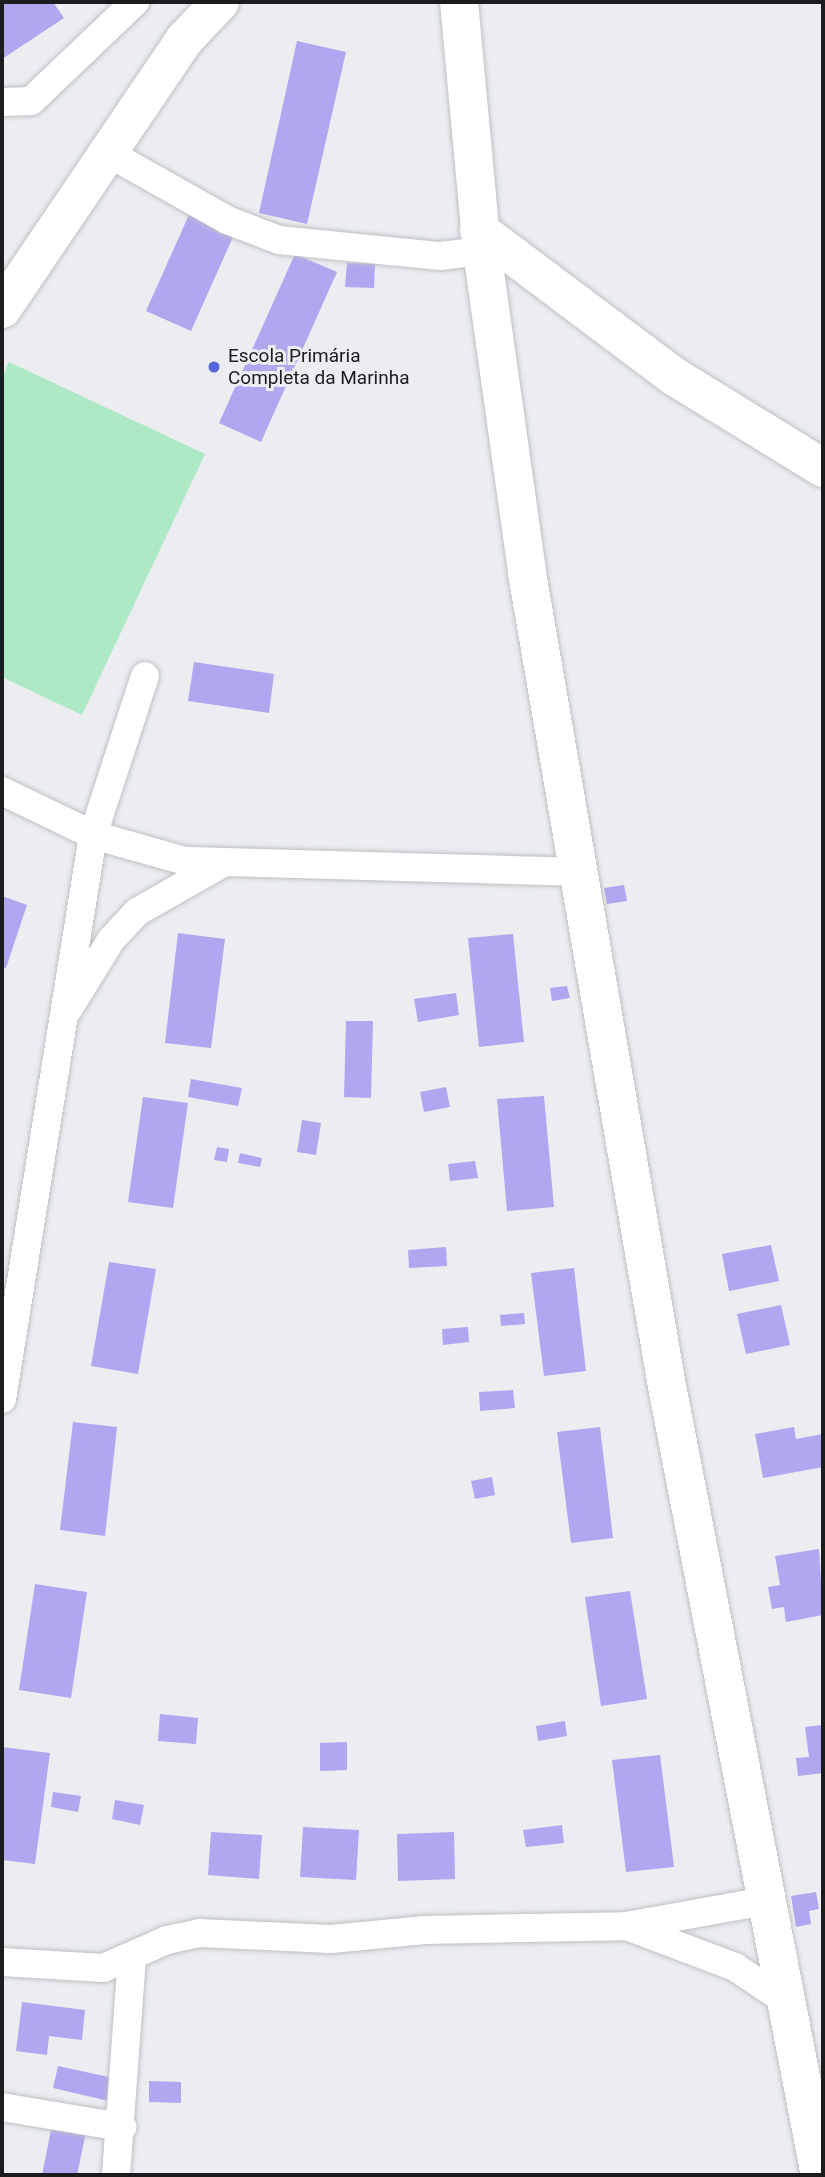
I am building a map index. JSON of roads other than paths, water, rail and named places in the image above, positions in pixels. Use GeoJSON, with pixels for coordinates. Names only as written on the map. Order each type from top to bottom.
{"type":"FeatureCollection","features":[{"type":"Feature","properties":{"kind":"street"},"geometry":{"type":"LineString","coordinates":[[2,102],[10,106],[32,102],[135,2]]}},
{"type":"Feature","properties":{"kind":"street"},"geometry":{"type":"LineString","coordinates":[[2,309],[110,154],[185,39],[220,2]]}},
{"type":"Feature","properties":{"kind":"street"},"geometry":{"type":"LineString","coordinates":[[459,2],[481,240],[577,872],[667,1385],[770,1900],[820,2175]]}},
{"type":"Feature","properties":{"kind":"street"},"geometry":{"type":"LineString","coordinates":[[110,154],[228,220],[279,240],[426,255],[481,240]]}},
{"type":"Feature","properties":{"kind":"street"},"geometry":{"type":"LineString","coordinates":[[481,240],[675,377],[823,468]]}},
{"type":"Feature","properties":{"kind":"street"},"geometry":{"type":"LineString","coordinates":[[2,1399],[50,1126],[63,1018],[93,835],[145,676]]}},
{"type":"Feature","properties":{"kind":"street"},"geometry":{"type":"LineString","coordinates":[[2,791],[93,835],[185,861],[577,872]]}},
{"type":"Feature","properties":{"kind":"street"},"geometry":{"type":"LineString","coordinates":[[63,1018],[111,940],[137,912],[223,862]]}},
{"type":"Feature","properties":{"kind":"street"},"geometry":{"type":"LineString","coordinates":[[5,1961],[103,1968],[167,1940],[199,1933],[331,1939],[425,1930],[626,1926],[770,1900]]}},
{"type":"Feature","properties":{"kind":"street"},"geometry":{"type":"LineString","coordinates":[[626,1926],[735,1967],[787,2002]]}},
{"type":"Feature","properties":{"kind":"street"},"geometry":{"type":"LineString","coordinates":[[116,2175],[122,2127],[132,1957]]}},
{"type":"Feature","properties":{"kind":"street"},"geometry":{"type":"LineString","coordinates":[[2,2107],[122,2127]]}},
{"type":"Feature","properties":{"kind":"place","name":"Escola Primária Completa da Marinha"},"geometry":{"type":"Point","coordinates":[214,367]}}]}
